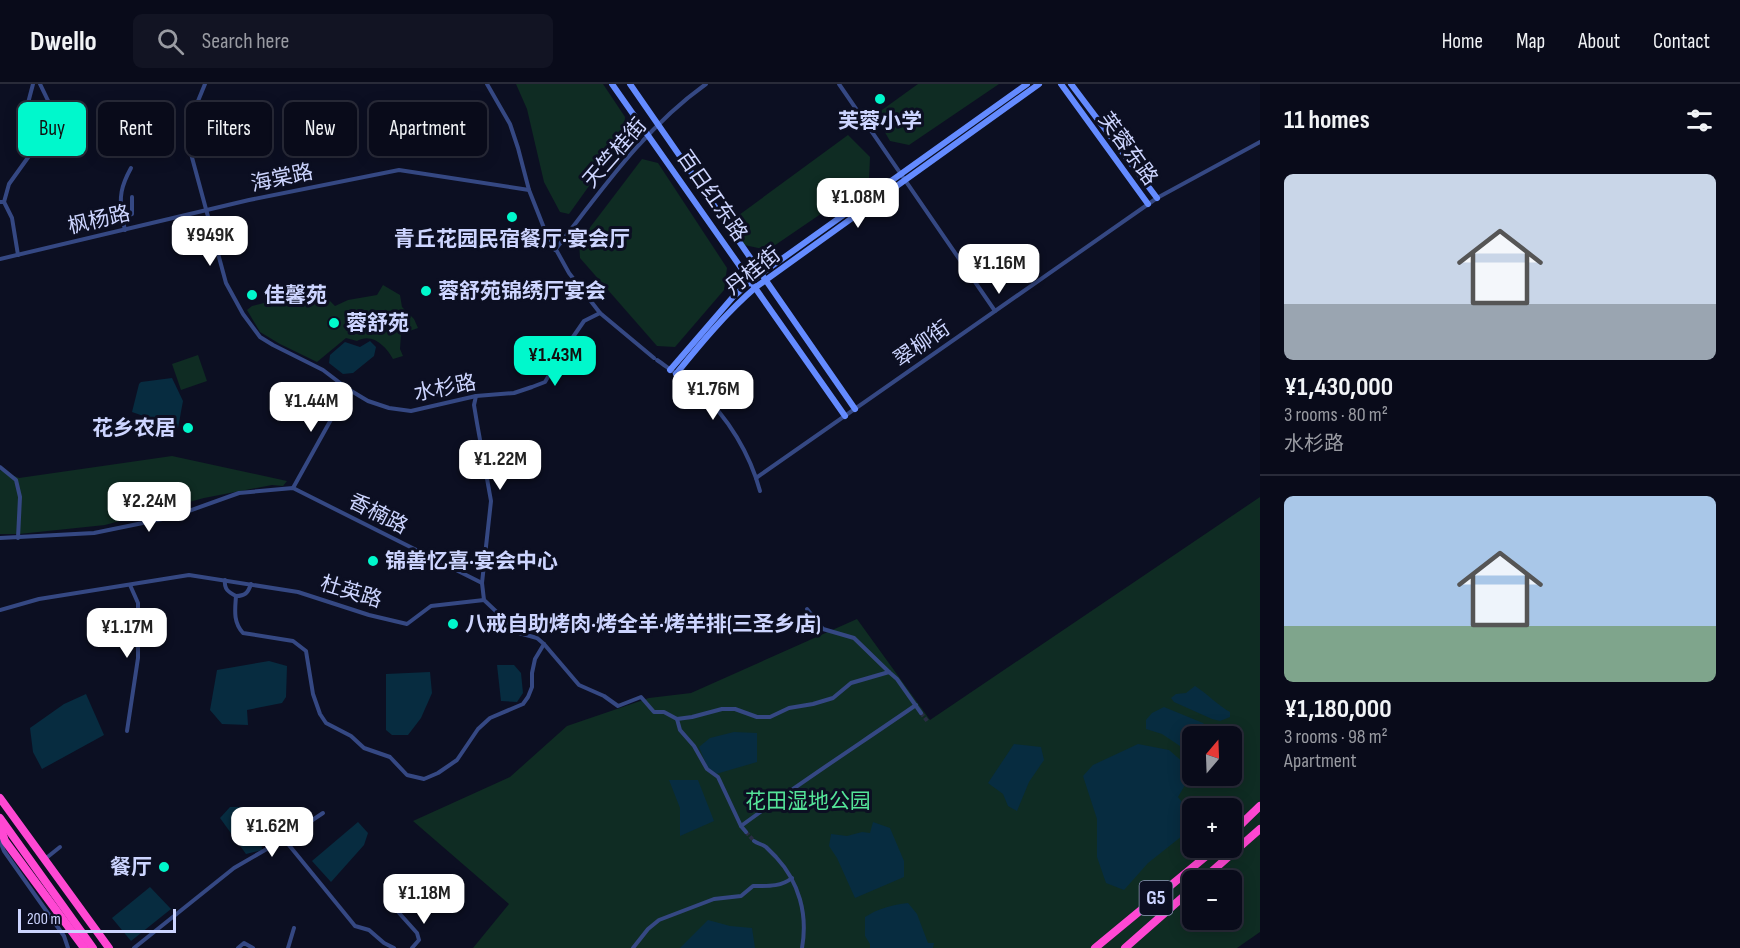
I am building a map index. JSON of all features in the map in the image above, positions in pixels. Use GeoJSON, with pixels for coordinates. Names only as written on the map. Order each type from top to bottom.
{"type":"FeatureCollection","features":[{"type":"Feature","properties":{"kind":"highway"},"geometry":{"type":"LineString","coordinates":[[0,798],[109,948]]}},
{"type":"Feature","properties":{"kind":"highway"},"geometry":{"type":"LineString","coordinates":[[1242,824],[1260,807]]}},
{"type":"Feature","properties":{"kind":"highway"},"geometry":{"type":"LineString","coordinates":[[0,818],[93,948]]}},
{"type":"Feature","properties":{"kind":"highway"},"geometry":{"type":"LineString","coordinates":[[0,826],[5,841],[84,948]]}},
{"type":"Feature","properties":{"kind":"highway","name":"G5"},"geometry":{"type":"LineString","coordinates":[[1213,870],[1260,829]]}},
{"type":"Feature","properties":{"kind":"highway","name":"G5"},"geometry":{"type":"LineString","coordinates":[[1095,948],[1203,858]]}},
{"type":"Feature","properties":{"kind":"highway","name":"G5"},"geometry":{"type":"LineString","coordinates":[[1125,948],[1182,898]]}},
{"type":"Feature","properties":{"kind":"street"},"geometry":{"type":"LineString","coordinates":[[28,102],[33,84]]}},
{"type":"Feature","properties":{"kind":"street"},"geometry":{"type":"LineString","coordinates":[[18,255],[12,218],[2,202],[9,184],[52,124],[53,111],[40,84]]}},
{"type":"Feature","properties":{"kind":"street","name":"水杉路"},"geometry":{"type":"LineString","coordinates":[[205,84],[192,118],[187,140],[226,283],[243,314],[260,337],[323,370],[368,401],[389,408],[411,411],[476,396],[514,393],[545,382],[584,321],[600,313]]}},
{"type":"Feature","properties":{"kind":"street"},"geometry":{"type":"LineString","coordinates":[[487,84],[510,124],[529,190],[544,228],[569,273],[600,313],[699,392],[723,416],[745,454],[760,491]]}},
{"type":"Feature","properties":{"kind":"street","name":"百日红东路"},"geometry":{"type":"LineString","coordinates":[[612,84],[845,416]]}},
{"type":"Feature","properties":{"kind":"street","name":"百日红东路"},"geometry":{"type":"LineString","coordinates":[[630,84],[855,409]]}},
{"type":"Feature","properties":{"kind":"street","name":"天竺桂街"},"geometry":{"type":"LineString","coordinates":[[555,250],[621,165],[648,135],[686,99],[706,84]]}},
{"type":"Feature","properties":{"kind":"street"},"geometry":{"type":"LineString","coordinates":[[839,84],[995,311]]}},
{"type":"Feature","properties":{"kind":"street","name":"丹桂街"},"geometry":{"type":"LineString","coordinates":[[676,374],[727,314],[756,287],[1027,84]]}},
{"type":"Feature","properties":{"kind":"street","name":"丹桂街"},"geometry":{"type":"LineString","coordinates":[[670,369],[733,297],[751,281],[1039,84]]}},
{"type":"Feature","properties":{"kind":"street","name":"芙蓉东路"},"geometry":{"type":"LineString","coordinates":[[1061,84],[1148,204]]}},
{"type":"Feature","properties":{"kind":"street","name":"芙蓉东路"},"geometry":{"type":"LineString","coordinates":[[1071,84],[1157,198]]}},
{"type":"Feature","properties":{"kind":"street","name":"翠柳街"},"geometry":{"type":"LineString","coordinates":[[756,478],[1157,198],[1260,142]]}},
{"type":"Feature","properties":{"kind":"street"},"geometry":{"type":"LineString","coordinates":[[125,230],[119,199],[131,168]]}},
{"type":"Feature","properties":{"kind":"street","name":"海棠路"},"geometry":{"type":"LineString","coordinates":[[206,211],[249,200],[399,170],[529,190]]}},
{"type":"Feature","properties":{"kind":"street"},"geometry":{"type":"LineString","coordinates":[[122,217],[132,214],[132,197]]}},
{"type":"Feature","properties":{"kind":"street","name":"枫杨路"},"geometry":{"type":"LineString","coordinates":[[0,260],[206,211]]}},
{"type":"Feature","properties":{"kind":"street"},"geometry":{"type":"LineString","coordinates":[[0,538],[94,532],[171,517],[239,493],[293,488],[348,389]]}},
{"type":"Feature","properties":{"kind":"street"},"geometry":{"type":"LineString","coordinates":[[476,396],[474,405],[491,501],[482,583],[484,600],[519,633],[537,638],[544,644],[579,685],[604,696],[618,706],[640,697],[654,712],[664,712],[677,718],[692,717],[722,709],[735,709],[757,717],[770,717],[789,708],[832,698],[851,683],[889,672]]}},
{"type":"Feature","properties":{"kind":"street"},"geometry":{"type":"LineString","coordinates":[[0,467],[15,480],[20,497],[18,538]]}},
{"type":"Feature","properties":{"kind":"street","name":"香楠路"},"geometry":{"type":"LineString","coordinates":[[293,488],[482,583]]}},
{"type":"Feature","properties":{"kind":"street","name":"杜英路"},"geometry":{"type":"LineString","coordinates":[[0,610],[39,599],[189,575],[298,592],[369,615],[407,624],[431,606],[484,600]]}},
{"type":"Feature","properties":{"kind":"street"},"geometry":{"type":"LineString","coordinates":[[225,580],[226,589],[236,596],[245,595],[251,584]]}},
{"type":"Feature","properties":{"kind":"street"},"geometry":{"type":"LineString","coordinates":[[127,731],[138,658],[138,603],[130,585]]}},
{"type":"Feature","properties":{"kind":"street"},"geometry":{"type":"LineString","coordinates":[[236,596],[235,615],[238,627],[243,633],[293,641],[306,651],[313,694],[320,714],[327,723],[351,736],[364,748],[390,757],[407,775],[424,779],[457,760],[478,729],[490,718],[523,704],[532,687],[535,659],[544,644]]}},
{"type":"Feature","properties":{"kind":"street"},"geometry":{"type":"LineString","coordinates":[[807,609],[823,629],[854,638],[897,679],[921,712]]}},
{"type":"Feature","properties":{"kind":"street"},"geometry":{"type":"LineString","coordinates":[[741,826],[790,789],[916,705]]}},
{"type":"Feature","properties":{"kind":"street"},"geometry":{"type":"LineString","coordinates":[[677,718],[680,730],[694,746],[707,769],[718,777],[746,832]]}},
{"type":"Feature","properties":{"kind":"street"},"geometry":{"type":"LineString","coordinates":[[134,948],[234,868],[323,813]]}},
{"type":"Feature","properties":{"kind":"street"},"geometry":{"type":"LineString","coordinates":[[284,839],[355,926],[369,930],[394,948]]}},
{"type":"Feature","properties":{"kind":"street"},"geometry":{"type":"LineString","coordinates":[[0,841],[4,851],[64,936],[68,948]]}},
{"type":"Feature","properties":{"kind":"street"},"geometry":{"type":"LineString","coordinates":[[754,841],[766,847],[792,878],[803,915],[802,948]]}},
{"type":"Feature","properties":{"kind":"street"},"geometry":{"type":"LineString","coordinates":[[44,859],[60,848]]}},
{"type":"Feature","properties":{"kind":"street"},"geometry":{"type":"LineString","coordinates":[[633,948],[648,929],[659,920],[714,899],[741,896],[753,886],[786,883],[792,878]]}},
{"type":"Feature","properties":{"kind":"street"},"geometry":{"type":"LineString","coordinates":[[391,904],[417,933],[419,940],[412,948]]}},
{"type":"Feature","properties":{"kind":"street"},"geometry":{"type":"LineString","coordinates":[[288,948],[294,928]]}},
{"type":"Feature","properties":{"kind":"street"},"geometry":{"type":"LineString","coordinates":[[238,948],[244,944],[253,948]]}},
{"type":"Feature","properties":{"kind":"green space"},"geometry":{"type":"Polygon","coordinates":[[[516,84],[603,84],[625,117],[624,137],[569,214],[560,212],[544,182],[527,109],[516,84]]]}},
{"type":"Feature","properties":{"kind":"green space"},"geometry":{"type":"Polygon","coordinates":[[[918,84],[999,84],[909,145],[890,141],[875,115],[918,84]]]}},
{"type":"Feature","properties":{"kind":"green space"},"geometry":{"type":"Polygon","coordinates":[[[848,135],[870,157],[869,181],[768,250],[735,243],[724,226],[848,135]]]}},
{"type":"Feature","properties":{"kind":"green space"},"geometry":{"type":"Polygon","coordinates":[[[642,159],[658,163],[727,268],[724,290],[675,347],[657,346],[580,258],[579,242],[642,159]]]}},
{"type":"Feature","properties":{"kind":"green space"},"geometry":{"type":"Polygon","coordinates":[[[383,285],[400,295],[402,307],[414,319],[418,328],[401,334],[400,349],[403,356],[393,359],[387,349],[373,339],[357,341],[346,338],[317,362],[260,332],[247,310],[252,306],[272,301],[270,295],[286,295],[295,303],[314,296],[326,297],[335,306],[348,300],[377,295],[383,285]]]}},
{"type":"Feature","properties":{"kind":"green space"},"geometry":{"type":"Polygon","coordinates":[[[198,355],[207,381],[181,390],[172,364],[198,355]]]}},
{"type":"Feature","properties":{"kind":"green space"},"geometry":{"type":"Polygon","coordinates":[[[172,456],[287,481],[283,486],[272,485],[204,498],[105,525],[0,534],[0,470],[19,478],[172,456]]]}},
{"type":"Feature","properties":{"kind":"green space","name":"花田湿地公园"},"geometry":{"type":"Polygon","coordinates":[[[1260,497],[1260,932],[1237,948],[473,948],[509,904],[413,821],[510,777],[567,726],[649,698],[691,693],[857,619],[930,720],[1260,497]]]}},
{"type":"Feature","properties":{"kind":"water"},"geometry":{"type":"Polygon","coordinates":[[[370,341],[376,347],[374,356],[353,373],[343,374],[329,363],[330,355],[345,342],[360,347],[370,341]]]}},
{"type":"Feature","properties":{"kind":"water"},"geometry":{"type":"Polygon","coordinates":[[[172,378],[183,401],[178,428],[132,412],[141,382],[172,378]]]}},
{"type":"Feature","properties":{"kind":"water"},"geometry":{"type":"Polygon","coordinates":[[[269,661],[287,666],[286,697],[282,703],[247,710],[248,725],[222,724],[210,710],[217,670],[269,661]]]}},
{"type":"Feature","properties":{"kind":"water"},"geometry":{"type":"Polygon","coordinates":[[[497,665],[514,665],[521,673],[523,693],[517,702],[501,701],[497,665]]]}},
{"type":"Feature","properties":{"kind":"water"},"geometry":{"type":"Polygon","coordinates":[[[430,672],[432,693],[421,718],[408,735],[392,735],[386,730],[386,674],[430,672]]]}},
{"type":"Feature","properties":{"kind":"water"},"geometry":{"type":"Polygon","coordinates":[[[1195,686],[1230,712],[1230,717],[1220,721],[1212,719],[1174,702],[1171,698],[1176,694],[1186,693],[1195,686]]]}},
{"type":"Feature","properties":{"kind":"water"},"geometry":{"type":"Polygon","coordinates":[[[86,694],[104,735],[42,769],[33,752],[30,728],[64,704],[86,694]]]}},
{"type":"Feature","properties":{"kind":"water"},"geometry":{"type":"Polygon","coordinates":[[[1164,707],[1206,726],[1182,726],[1182,747],[1162,734],[1146,729],[1146,720],[1152,713],[1164,707]]]}},
{"type":"Feature","properties":{"kind":"water"},"geometry":{"type":"Polygon","coordinates":[[[734,732],[757,733],[757,762],[716,774],[708,768],[699,747],[710,738],[734,732]]]}},
{"type":"Feature","properties":{"kind":"water"},"geometry":{"type":"Polygon","coordinates":[[[1014,744],[1041,747],[1044,760],[1029,782],[1017,811],[1008,806],[1003,794],[988,783],[1014,744]]]}},
{"type":"Feature","properties":{"kind":"water"},"geometry":{"type":"Polygon","coordinates":[[[1138,744],[1169,750],[1182,761],[1182,786],[1184,786],[1178,797],[1182,802],[1182,836],[1148,863],[1124,890],[1106,883],[1097,857],[1097,819],[1083,776],[1093,765],[1138,744]]]}},
{"type":"Feature","properties":{"kind":"water"},"geometry":{"type":"Polygon","coordinates":[[[669,780],[698,780],[714,821],[680,836],[680,808],[669,780]]]}},
{"type":"Feature","properties":{"kind":"water"},"geometry":{"type":"Polygon","coordinates":[[[230,807],[258,807],[262,850],[246,854],[220,818],[230,807]]]}},
{"type":"Feature","properties":{"kind":"water"},"geometry":{"type":"Polygon","coordinates":[[[358,822],[368,833],[364,845],[331,882],[312,861],[358,822]]]}},
{"type":"Feature","properties":{"kind":"water"},"geometry":{"type":"Polygon","coordinates":[[[873,822],[890,828],[904,861],[904,877],[855,898],[829,846],[831,834],[847,836],[862,832],[870,833],[873,822]]]}},
{"type":"Feature","properties":{"kind":"water"},"geometry":{"type":"Polygon","coordinates":[[[150,887],[171,909],[131,941],[112,918],[150,887]]]}},
{"type":"Feature","properties":{"kind":"water"},"geometry":{"type":"Polygon","coordinates":[[[908,903],[917,914],[928,943],[934,943],[933,948],[870,948],[865,936],[865,917],[886,907],[908,903]]]}},
{"type":"Feature","properties":{"kind":"water"},"geometry":{"type":"Polygon","coordinates":[[[708,920],[730,926],[752,928],[755,948],[680,948],[708,920]]]}},
{"type":"Feature","properties":{"kind":"tunnel"},"geometry":{"type":"LineString","coordinates":[[921,713],[928,722]]}},
{"type":"Feature","properties":{"kind":"tunnel"},"geometry":{"type":"LineString","coordinates":[[746,832],[754,841]]}},
{"type":"Feature","properties":{"kind":"place","name":"芙蓉小学"},"geometry":{"type":"Point","coordinates":[880,99]}},
{"type":"Feature","properties":{"kind":"place","name":"青丘花园民宿餐厅·宴会厅"},"geometry":{"type":"Point","coordinates":[512,217]}},
{"type":"Feature","properties":{"kind":"place","name":"蓉舒苑锦绣厅宴会"},"geometry":{"type":"Point","coordinates":[426,291]}},
{"type":"Feature","properties":{"kind":"place","name":"佳馨苑"},"geometry":{"type":"Point","coordinates":[252,295]}},
{"type":"Feature","properties":{"kind":"place","name":"蓉舒苑"},"geometry":{"type":"Point","coordinates":[334,323]}},
{"type":"Feature","properties":{"kind":"place","name":"花乡农居"},"geometry":{"type":"Point","coordinates":[188,428]}},
{"type":"Feature","properties":{"kind":"place","name":"锦善忆喜·宴会中心"},"geometry":{"type":"Point","coordinates":[373,561]}},
{"type":"Feature","properties":{"kind":"place","name":"八戒自助烤肉·烤全羊·烤羊排(三圣乡店)"},"geometry":{"type":"Point","coordinates":[453,624]}},
{"type":"Feature","properties":{"kind":"place","name":"餐厅"},"geometry":{"type":"Point","coordinates":[164,867]}}]}
